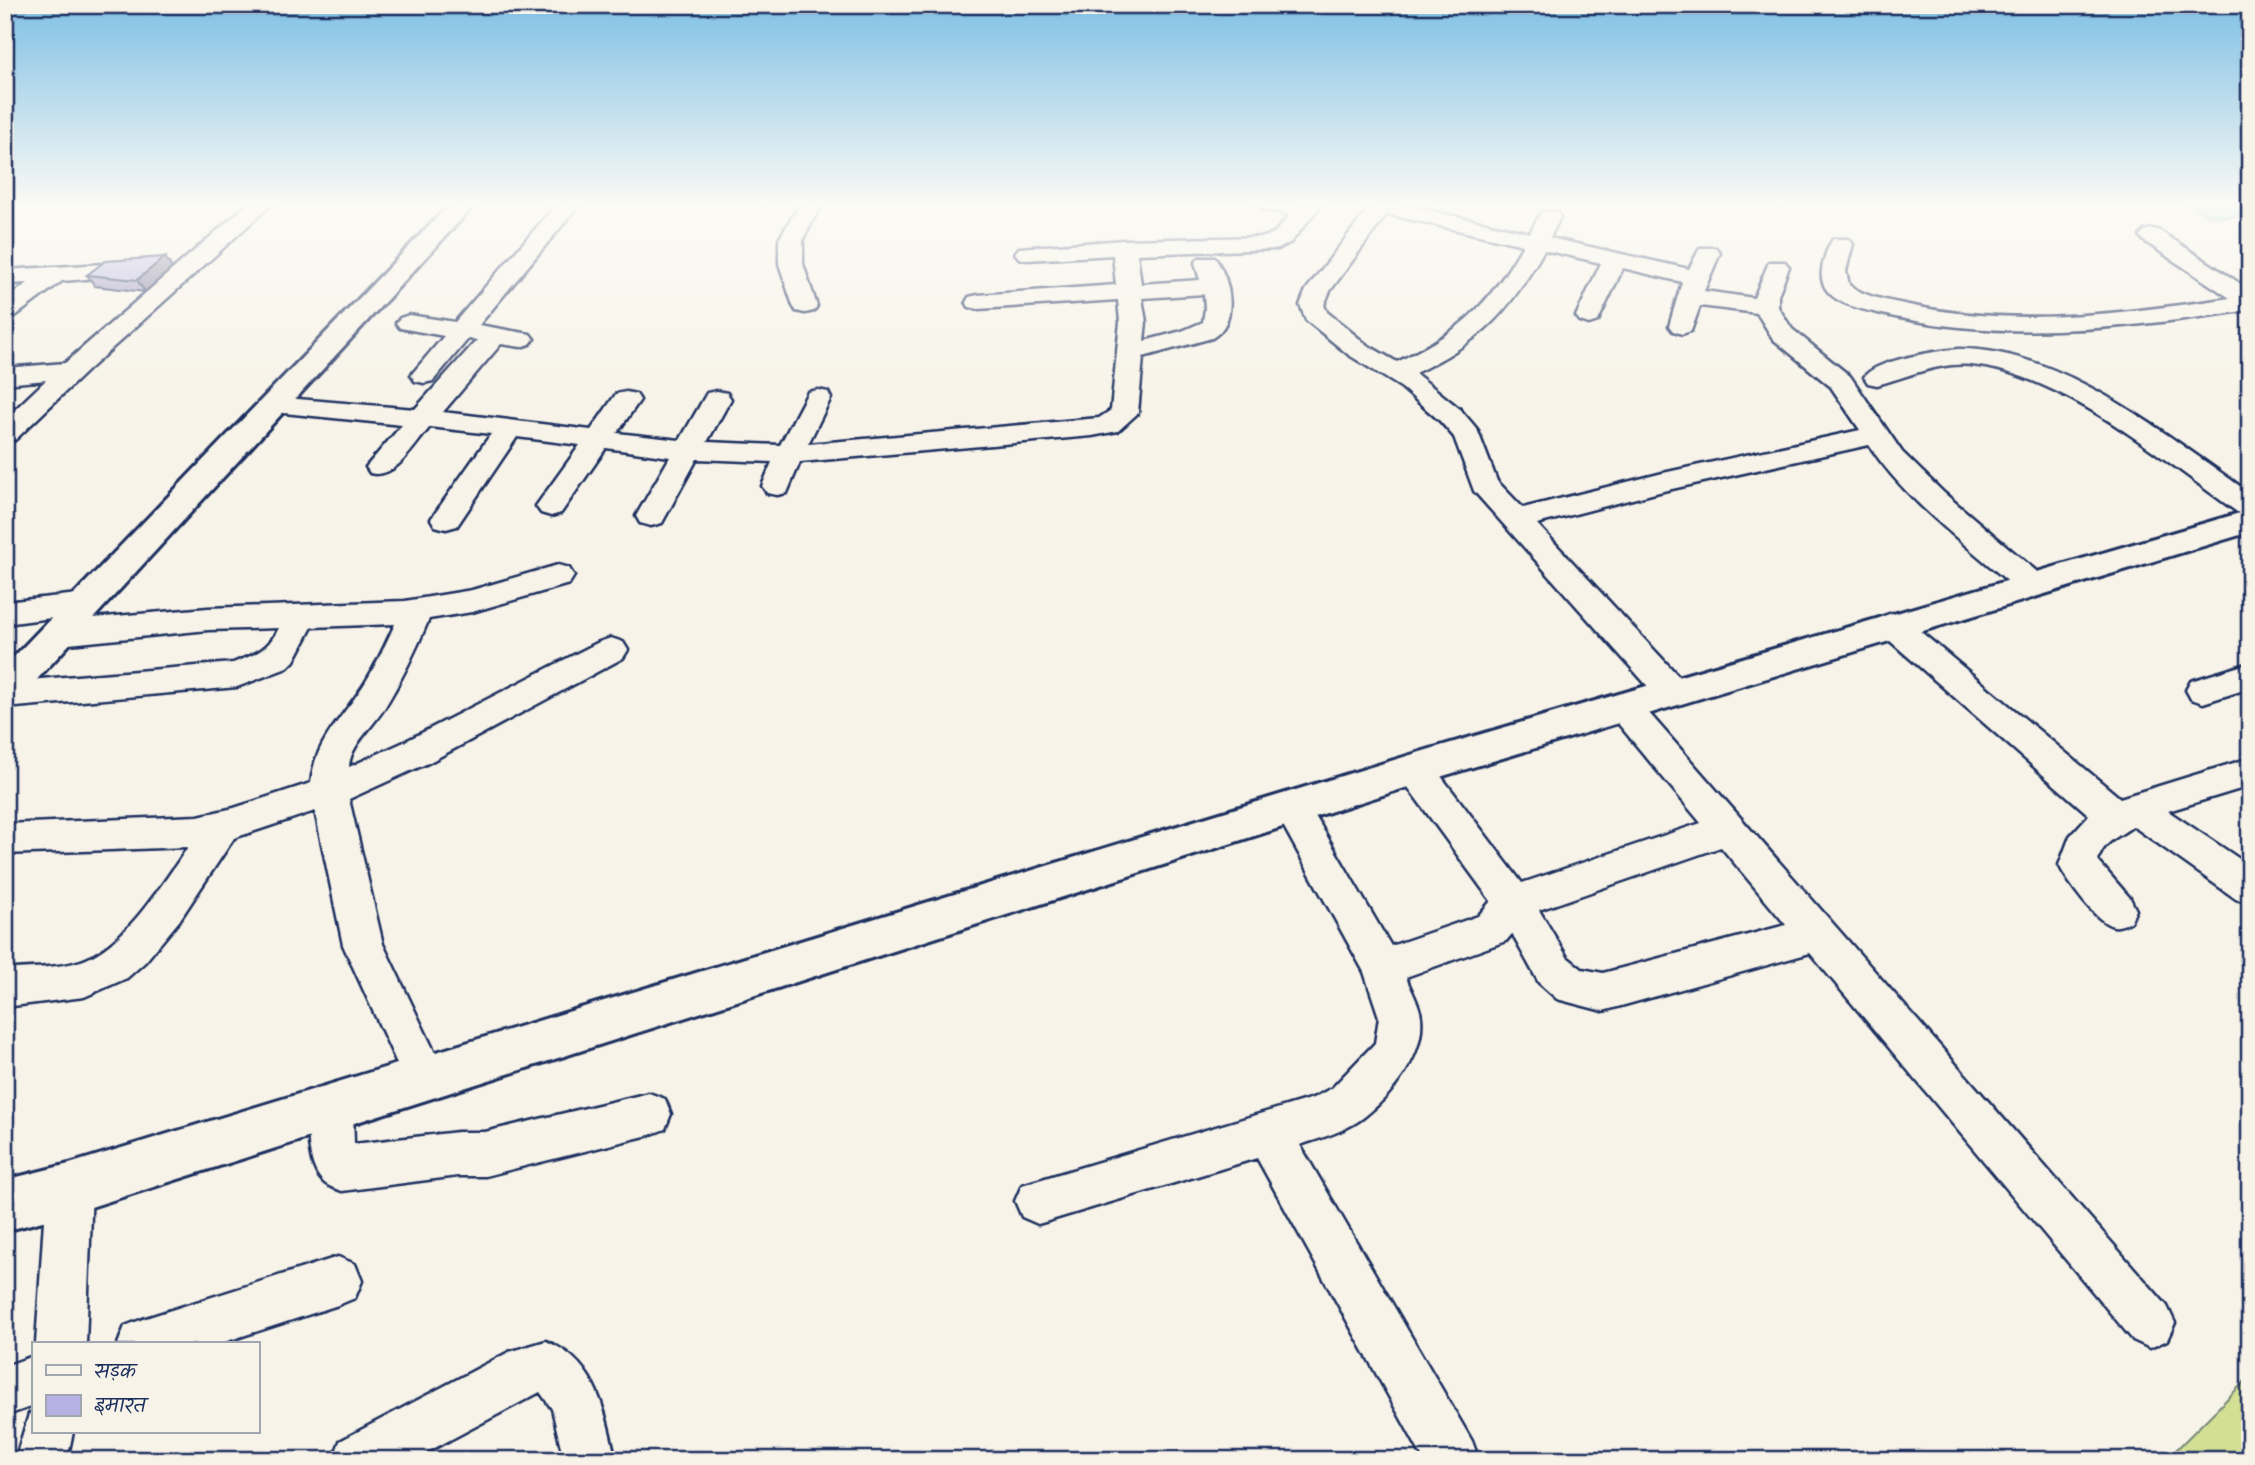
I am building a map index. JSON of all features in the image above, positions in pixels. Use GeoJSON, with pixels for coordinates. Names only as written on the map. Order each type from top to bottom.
{"type":"FeatureCollection","features":[{"type":"Feature","properties":{"kind":"main road"},"geometry":{"type":"LineString","coordinates":[[5,693],[19,663],[59,633],[399,272]]}},
{"type":"Feature","properties":{"kind":"main road"},"geometry":{"type":"LineString","coordinates":[[5,1206],[69,1189],[1415,769],[1892,625],[2250,521]]}},
{"type":"Feature","properties":{"kind":"street"},"geometry":{"type":"LineString","coordinates":[[5,277],[91,272]]}},
{"type":"Feature","properties":{"kind":"street"},"geometry":{"type":"LineString","coordinates":[[5,434],[73,370],[186,272]]}},
{"type":"Feature","properties":{"kind":"street"},"geometry":{"type":"LineString","coordinates":[[424,375],[512,272]]}},
{"type":"Feature","properties":{"kind":"street"},"geometry":{"type":"LineString","coordinates":[[794,272],[805,306]]}},
{"type":"Feature","properties":{"kind":"street"},"geometry":{"type":"LineString","coordinates":[[274,405],[510,428],[688,450],[789,454],[1108,425],[1124,413],[1133,322],[1127,272]]}},
{"type":"Feature","properties":{"kind":"street"},"geometry":{"type":"LineString","coordinates":[[1130,352],[1154,344],[1188,338],[1212,329],[1216,324],[1218,310],[1210,272]]}},
{"type":"Feature","properties":{"kind":"street"},"geometry":{"type":"LineString","coordinates":[[1331,272],[1318,290],[1312,305],[1315,315],[1328,328],[1395,373],[1450,415],[1467,435],[1480,476],[1515,520],[1672,691]]}},
{"type":"Feature","properties":{"kind":"street"},"geometry":{"type":"LineString","coordinates":[[1395,373],[1472,330],[1493,308],[1517,272]]}},
{"type":"Feature","properties":{"kind":"street"},"geometry":{"type":"LineString","coordinates":[[1589,316],[1609,272]]}},
{"type":"Feature","properties":{"kind":"street"},"geometry":{"type":"LineString","coordinates":[[1651,272],[1693,288],[1766,307]]}},
{"type":"Feature","properties":{"kind":"street"},"geometry":{"type":"LineString","coordinates":[[1682,326],[1700,272]]}},
{"type":"Feature","properties":{"kind":"street"},"geometry":{"type":"LineString","coordinates":[[1775,272],[1766,295],[1766,307],[1782,334],[1841,382],[1892,458],[1934,500],[2031,584]]}},
{"type":"Feature","properties":{"kind":"street"},"geometry":{"type":"LineString","coordinates":[[1833,272],[1835,284],[1844,292],[1898,311],[1980,326],[2067,325],[2250,302]]}},
{"type":"Feature","properties":{"kind":"street"},"geometry":{"type":"LineString","coordinates":[[2206,272],[2250,302]]}},
{"type":"Feature","properties":{"kind":"street"},"geometry":{"type":"LineString","coordinates":[[5,313],[54,275]]}},
{"type":"Feature","properties":{"kind":"street"},"geometry":{"type":"LineString","coordinates":[[978,302],[1213,286]]}},
{"type":"Feature","properties":{"kind":"street"},"geometry":{"type":"LineString","coordinates":[[380,467],[422,419],[508,337],[409,323]]}},
{"type":"Feature","properties":{"kind":"street"},"geometry":{"type":"LineString","coordinates":[[1877,377],[1936,359],[1970,357],[1998,360],[2024,369],[2067,387],[2098,404],[2250,507]]}},
{"type":"Feature","properties":{"kind":"street"},"geometry":{"type":"LineString","coordinates":[[5,376],[73,370]]}},
{"type":"Feature","properties":{"kind":"street"},"geometry":{"type":"LineString","coordinates":[[777,486],[789,454],[817,398]]}},
{"type":"Feature","properties":{"kind":"street"},"geometry":{"type":"LineString","coordinates":[[651,516],[717,399]]}},
{"type":"Feature","properties":{"kind":"street"},"geometry":{"type":"LineString","coordinates":[[551,506],[626,400]]}},
{"type":"Feature","properties":{"kind":"street"},"geometry":{"type":"LineString","coordinates":[[446,519],[510,428]]}},
{"type":"Feature","properties":{"kind":"street"},"geometry":{"type":"LineString","coordinates":[[1515,520],[1663,482],[1877,435]]}},
{"type":"Feature","properties":{"kind":"street"},"geometry":{"type":"LineString","coordinates":[[59,633],[208,620],[417,610],[472,601],[558,576]]}},
{"type":"Feature","properties":{"kind":"street"},"geometry":{"type":"LineString","coordinates":[[5,613],[87,604]]}},
{"type":"Feature","properties":{"kind":"street"},"geometry":{"type":"LineString","coordinates":[[417,610],[390,670],[372,700],[341,741],[331,762],[330,792],[363,945],[425,1077]]}},
{"type":"Feature","properties":{"kind":"street"},"geometry":{"type":"LineString","coordinates":[[5,693],[237,675],[275,659],[282,653],[301,616]]}},
{"type":"Feature","properties":{"kind":"street"},"geometry":{"type":"LineString","coordinates":[[1892,625],[2127,813],[2250,887]]}},
{"type":"Feature","properties":{"kind":"street"},"geometry":{"type":"LineString","coordinates":[[5,839],[198,831],[222,826],[330,792],[446,738],[611,650]]}},
{"type":"Feature","properties":{"kind":"street"},"geometry":{"type":"LineString","coordinates":[[2203,690],[2250,675]]}},
{"type":"Feature","properties":{"kind":"street"},"geometry":{"type":"LineString","coordinates":[[1623,706],[2150,1323]]}},
{"type":"Feature","properties":{"kind":"street"},"geometry":{"type":"LineString","coordinates":[[1415,769],[1514,902],[1553,970],[1573,986],[1603,992],[1816,934]]}},
{"type":"Feature","properties":{"kind":"street"},"geometry":{"type":"LineString","coordinates":[[2116,910],[2078,865],[2080,850],[2091,837],[2106,823],[2127,813],[2249,773]]}},
{"type":"Feature","properties":{"kind":"street"},"geometry":{"type":"LineString","coordinates":[[1038,1201],[1321,1117],[1348,1104],[1395,1051],[1400,1017],[1382,967],[1291,807]]}},
{"type":"Feature","properties":{"kind":"street"},"geometry":{"type":"LineString","coordinates":[[5,989],[70,983],[97,975],[120,960],[142,937],[222,826]]}},
{"type":"Feature","properties":{"kind":"street"},"geometry":{"type":"LineString","coordinates":[[1382,967],[1492,929],[1514,902],[1728,829]]}},
{"type":"Feature","properties":{"kind":"street"},"geometry":{"type":"LineString","coordinates":[[331,1107],[331,1149],[335,1161],[342,1168],[458,1154],[485,1154],[649,1114]]}},
{"type":"Feature","properties":{"kind":"street"},"geometry":{"type":"LineString","coordinates":[[1268,1133],[1453,1460]]}},
{"type":"Feature","properties":{"kind":"street"},"geometry":{"type":"LineString","coordinates":[[61,1342],[69,1189]]}},
{"type":"Feature","properties":{"kind":"street"},"geometry":{"type":"LineString","coordinates":[[149,1342],[338,1280]]}},
{"type":"Feature","properties":{"kind":"street"},"geometry":{"type":"LineString","coordinates":[[359,1460],[527,1370],[546,1366],[564,1380],[576,1407],[590,1460]]}},
{"type":"Feature","properties":{"kind":"street"},"geometry":{"type":"LineString","coordinates":[[5,1391],[32,1381]]}},
{"type":"Feature","properties":{"kind":"street"},"geometry":{"type":"LineString","coordinates":[[41,1460],[47,1434]]}},
{"type":"Feature","properties":{"kind":"green space"},"geometry":{"type":"Polygon","coordinates":[[[2250,1376],[2250,1460],[2166,1460],[2250,1376]]]}},
{"type":"Feature","properties":{"kind":"building"},"geometry":{"type":"Polygon","coordinates":[[[90,272],[146,272],[137,280],[87,275],[90,272]]]}}]}
